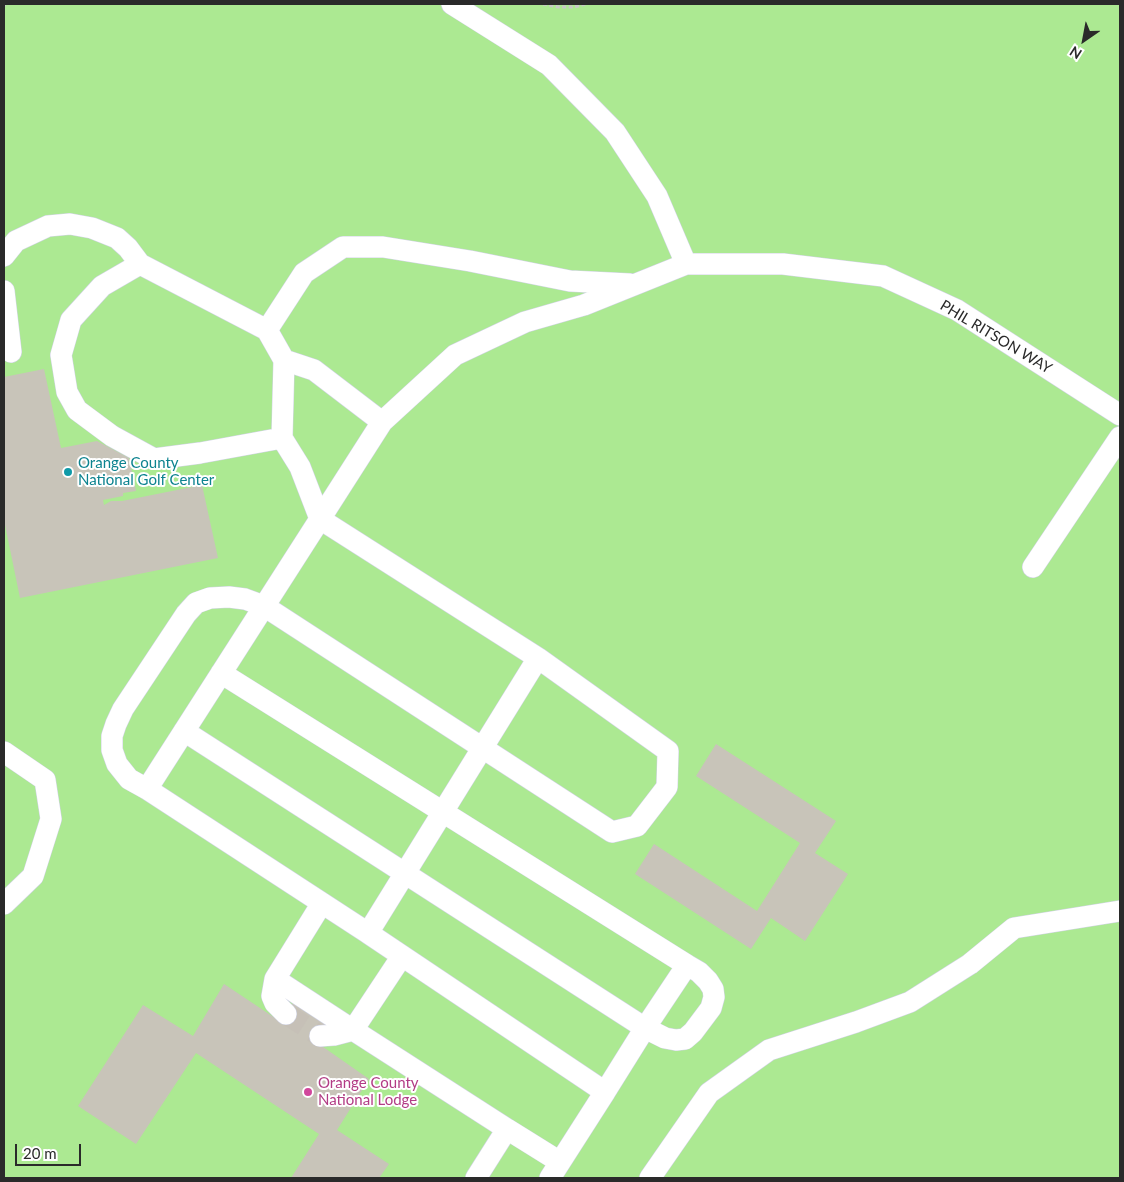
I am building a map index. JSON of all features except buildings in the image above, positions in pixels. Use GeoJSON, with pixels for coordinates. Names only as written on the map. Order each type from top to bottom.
{"type":"FeatureCollection","features":[{"type":"Feature","properties":{"kind":"street"},"geometry":{"type":"LineString","coordinates":[[146,789],[382,422],[455,355],[525,322],[584,305],[639,285],[686,264],[657,196],[616,132],[549,65],[452,4]]}},
{"type":"Feature","properties":{"kind":"street"},"geometry":{"type":"LineString","coordinates":[[4,256],[16,241],[48,226],[70,224],[92,228],[117,238],[128,248],[140,264],[267,330],[284,360],[282,438],[300,467],[320,518],[538,658],[668,751],[667,787],[637,826],[612,832],[264,606],[245,599],[228,597],[210,598],[196,604],[186,614],[123,709],[112,736],[112,750],[116,764],[129,779],[368,933],[605,1092]]}},
{"type":"Feature","properties":{"kind":"street"},"geometry":{"type":"LineString","coordinates":[[267,330],[304,273],[343,248],[383,247],[470,261],[570,281],[639,285]]}},
{"type":"Feature","properties":{"kind":"street"},"geometry":{"type":"LineString","coordinates":[[140,264],[102,286],[71,320],[61,354],[67,392],[77,410],[112,436],[154,460],[282,438]]}},
{"type":"Feature","properties":{"kind":"street","name":"PHIL RITSON WAY"},"geometry":{"type":"LineString","coordinates":[[686,264],[783,264],[883,276],[957,310],[1120,414]]}},
{"type":"Feature","properties":{"kind":"street"},"geometry":{"type":"LineString","coordinates":[[4,291],[12,352]]}},
{"type":"Feature","properties":{"kind":"street"},"geometry":{"type":"LineString","coordinates":[[284,360],[314,370],[382,422]]}},
{"type":"Feature","properties":{"kind":"street"},"geometry":{"type":"LineString","coordinates":[[1033,567],[1120,437]]}},
{"type":"Feature","properties":{"kind":"street"},"geometry":{"type":"LineString","coordinates":[[368,933],[538,658]]}},
{"type":"Feature","properties":{"kind":"street"},"geometry":{"type":"LineString","coordinates":[[184,731],[644,1028],[665,1038],[685,1039],[705,1018],[711,1008],[714,997],[713,989],[699,972],[221,672]]}},
{"type":"Feature","properties":{"kind":"street"},"geometry":{"type":"LineString","coordinates":[[4,752],[45,780],[51,819],[32,876],[4,904]]}},
{"type":"Feature","properties":{"kind":"street"},"geometry":{"type":"LineString","coordinates":[[286,1014],[279,1008],[272,996],[275,980],[322,903]]}},
{"type":"Feature","properties":{"kind":"street"},"geometry":{"type":"LineString","coordinates":[[650,1178],[709,1093],[769,1050],[856,1022],[910,1002],[970,964],[1014,928],[1120,911]]}},
{"type":"Feature","properties":{"kind":"street"},"geometry":{"type":"LineString","coordinates":[[320,1036],[334,1035],[353,1030],[402,956]]}},
{"type":"Feature","properties":{"kind":"street"},"geometry":{"type":"LineString","coordinates":[[275,980],[507,1130],[555,1170],[644,1028],[687,965]]}},
{"type":"Feature","properties":{"kind":"street"},"geometry":{"type":"LineString","coordinates":[[476,1178],[507,1130]]}},
{"type":"Feature","properties":{"kind":"path"},"geometry":{"type":"LineString","coordinates":[[543,4],[558,7],[574,7],[586,4]]}},
{"type":"Feature","properties":{"kind":"green space"},"geometry":{"type":"Polygon","coordinates":[[[4,4],[1120,4],[1120,1178],[4,1178],[4,4]]]}},
{"type":"Feature","properties":{"kind":"tunnel"},"geometry":{"type":"LineString","coordinates":[[286,1014],[320,1036]]}},
{"type":"Feature","properties":{"kind":"place","name":"Orange County National Golf Center"},"geometry":{"type":"Point","coordinates":[68,472]}},
{"type":"Feature","properties":{"kind":"place","name":"Orange County National Lodge"},"geometry":{"type":"Point","coordinates":[308,1092]}}]}
